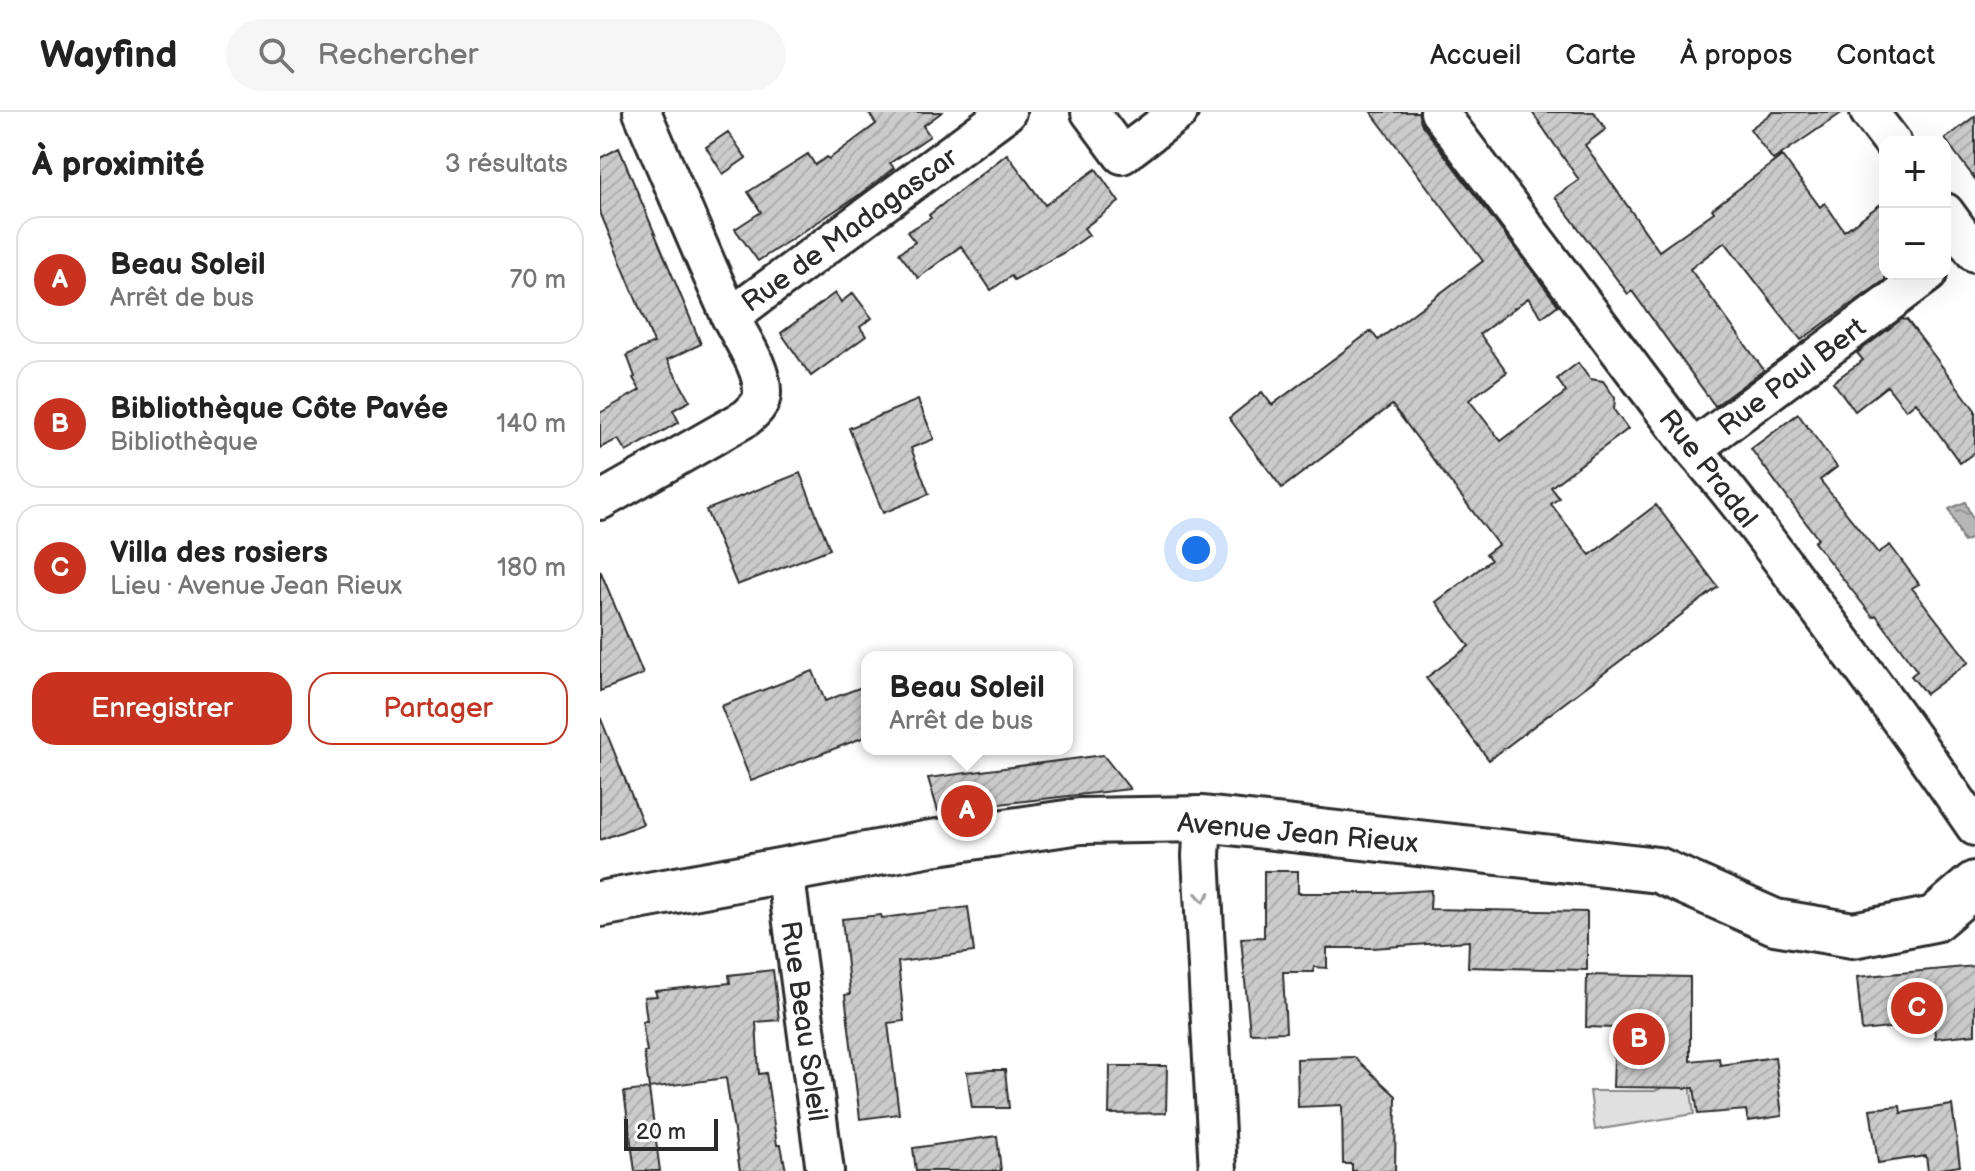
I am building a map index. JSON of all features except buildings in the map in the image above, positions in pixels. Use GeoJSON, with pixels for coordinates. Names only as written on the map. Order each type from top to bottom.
{"type":"FeatureCollection","features":[{"type":"Feature","properties":{"kind":"main road","name":"Avenue Jean Rieux"},"geometry":{"type":"LineString","coordinates":[[600,904],[931,843],[1080,821],[1203,819],[1658,870],[1775,922],[1853,935],[1934,919],[1975,884]]}},
{"type":"Feature","properties":{"kind":"street"},"geometry":{"type":"LineString","coordinates":[[600,501],[746,418],[761,401],[759,378],[642,112]]}},
{"type":"Feature","properties":{"kind":"street","name":"Rue de Madagascar"},"geometry":{"type":"LineString","coordinates":[[730,317],[1007,112]]}},
{"type":"Feature","properties":{"kind":"street"},"geometry":{"type":"LineString","coordinates":[[1090,112],[1122,155],[1179,112]]}},
{"type":"Feature","properties":{"kind":"street","name":"Rue Pradal"},"geometry":{"type":"LineString","coordinates":[[1439,112],[1842,641],[1975,827]]}},
{"type":"Feature","properties":{"kind":"street"},"geometry":{"type":"LineString","coordinates":[[1869,112],[1887,136]]}},
{"type":"Feature","properties":{"kind":"street"},"geometry":{"type":"LineString","coordinates":[[1951,223],[1966,249]]}},
{"type":"Feature","properties":{"kind":"street","name":"Rue Paul Bert"},"geometry":{"type":"LineString","coordinates":[[1693,449],[1920,280]]}},
{"type":"Feature","properties":{"kind":"street"},"geometry":{"type":"LineString","coordinates":[[1203,819],[1201,856],[1218,1171]]}},
{"type":"Feature","properties":{"kind":"street","name":"Rue Beau Soleil"},"geometry":{"type":"LineString","coordinates":[[785,870],[825,1171]]}},
{"type":"Feature","properties":{"kind":"shaded area"},"geometry":{"type":"Polygon","coordinates":[[[1689,1075],[1694,1114],[1595,1130],[1590,1091],[1655,1091],[1689,1075]]]}},
{"type":"Feature","properties":{"kind":"water"},"geometry":{"type":"Polygon","coordinates":[[[1965,502],[1975,524],[1975,537],[1963,542],[1949,509],[1965,502]]]}},
{"type":"Feature","properties":{"kind":"place","name":"Beau Soleil"},"geometry":{"type":"Point","coordinates":[967,811]}},
{"type":"Feature","properties":{"kind":"place","name":"Villa des rosiers"},"geometry":{"type":"Point","coordinates":[1917,1008]}},
{"type":"Feature","properties":{"kind":"place","name":"Bibliothèque Côte Pavée"},"geometry":{"type":"Point","coordinates":[1639,1039]}}]}
